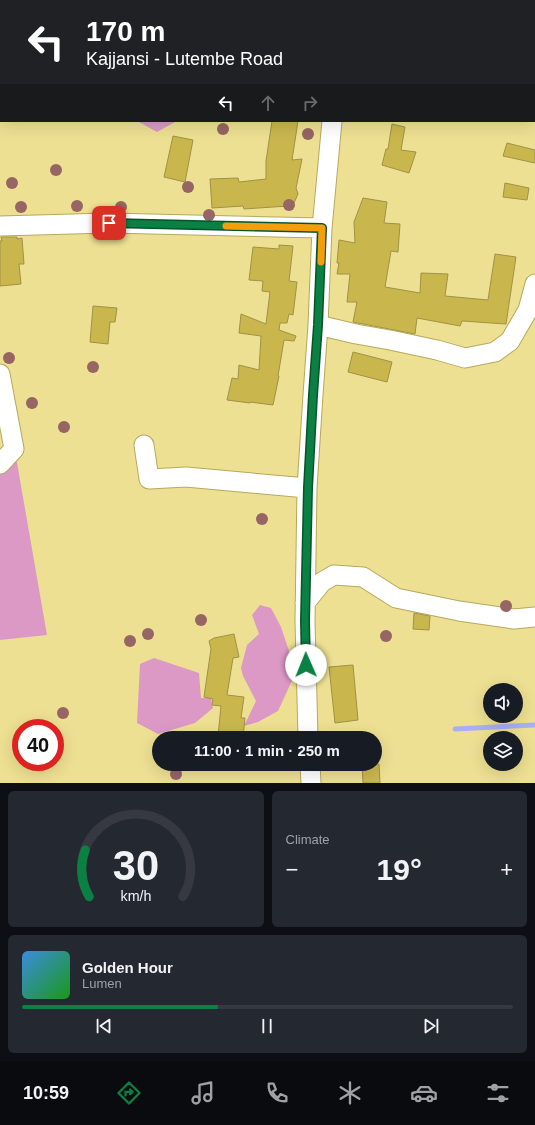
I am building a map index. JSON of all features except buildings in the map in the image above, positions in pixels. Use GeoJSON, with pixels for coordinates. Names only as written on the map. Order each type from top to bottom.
{"type":"FeatureCollection","features":[{"type":"Feature","properties":{"kind":"street"},"geometry":{"type":"LineString","coordinates":[[308,731],[305,603],[308,488],[318,325],[322,228],[332,122]]}},
{"type":"Feature","properties":{"kind":"street"},"geometry":{"type":"LineString","coordinates":[[0,226],[109,223],[322,228]]}},
{"type":"Feature","properties":{"kind":"street"},"geometry":{"type":"LineString","coordinates":[[318,325],[437,350],[465,358],[495,352],[510,341],[528,310],[535,284]]}},
{"type":"Feature","properties":{"kind":"street"},"geometry":{"type":"LineString","coordinates":[[0,374],[14,449],[0,464]]}},
{"type":"Feature","properties":{"kind":"street"},"geometry":{"type":"LineString","coordinates":[[144,445],[149,478],[186,477],[308,488]]}},
{"type":"Feature","properties":{"kind":"street"},"geometry":{"type":"LineString","coordinates":[[305,603],[322,582],[334,575],[363,577],[396,598],[403,600],[459,611],[514,619],[535,617]]}},
{"type":"Feature","properties":{"kind":"street"},"geometry":{"type":"LineString","coordinates":[[311,771],[312,783]]}},
{"type":"Feature","properties":{"kind":"shaded area"},"geometry":{"type":"Polygon","coordinates":[[[139,122],[175,122],[157,132],[139,122]]]}},
{"type":"Feature","properties":{"kind":"shaded area"},"geometry":{"type":"Polygon","coordinates":[[[16,457],[47,635],[0,640],[0,472],[16,457]]]}},
{"type":"Feature","properties":{"kind":"shaded area"},"geometry":{"type":"Polygon","coordinates":[[[260,605],[271,608],[281,627],[296,672],[278,711],[258,722],[244,726],[256,701],[243,676],[241,668],[247,645],[259,634],[252,615],[260,605]]]}},
{"type":"Feature","properties":{"kind":"shaded area"},"geometry":{"type":"Polygon","coordinates":[[[154,658],[199,673],[201,698],[211,698],[213,708],[195,723],[168,731],[152,731],[137,723],[140,664],[154,658]]]}},
{"type":"Feature","properties":{"kind":"waterway"},"geometry":{"type":"LineString","coordinates":[[455,729],[535,725]]}},
{"type":"Feature","properties":{"kind":"slow traffic"},"geometry":{"type":"LineString","coordinates":[[226,226],[322,228],[321,262]]}},
{"type":"Feature","properties":{"kind":"route"},"geometry":{"type":"LineString","coordinates":[[109,223],[322,228],[318,325],[308,488],[305,603],[306,665]]}}]}
